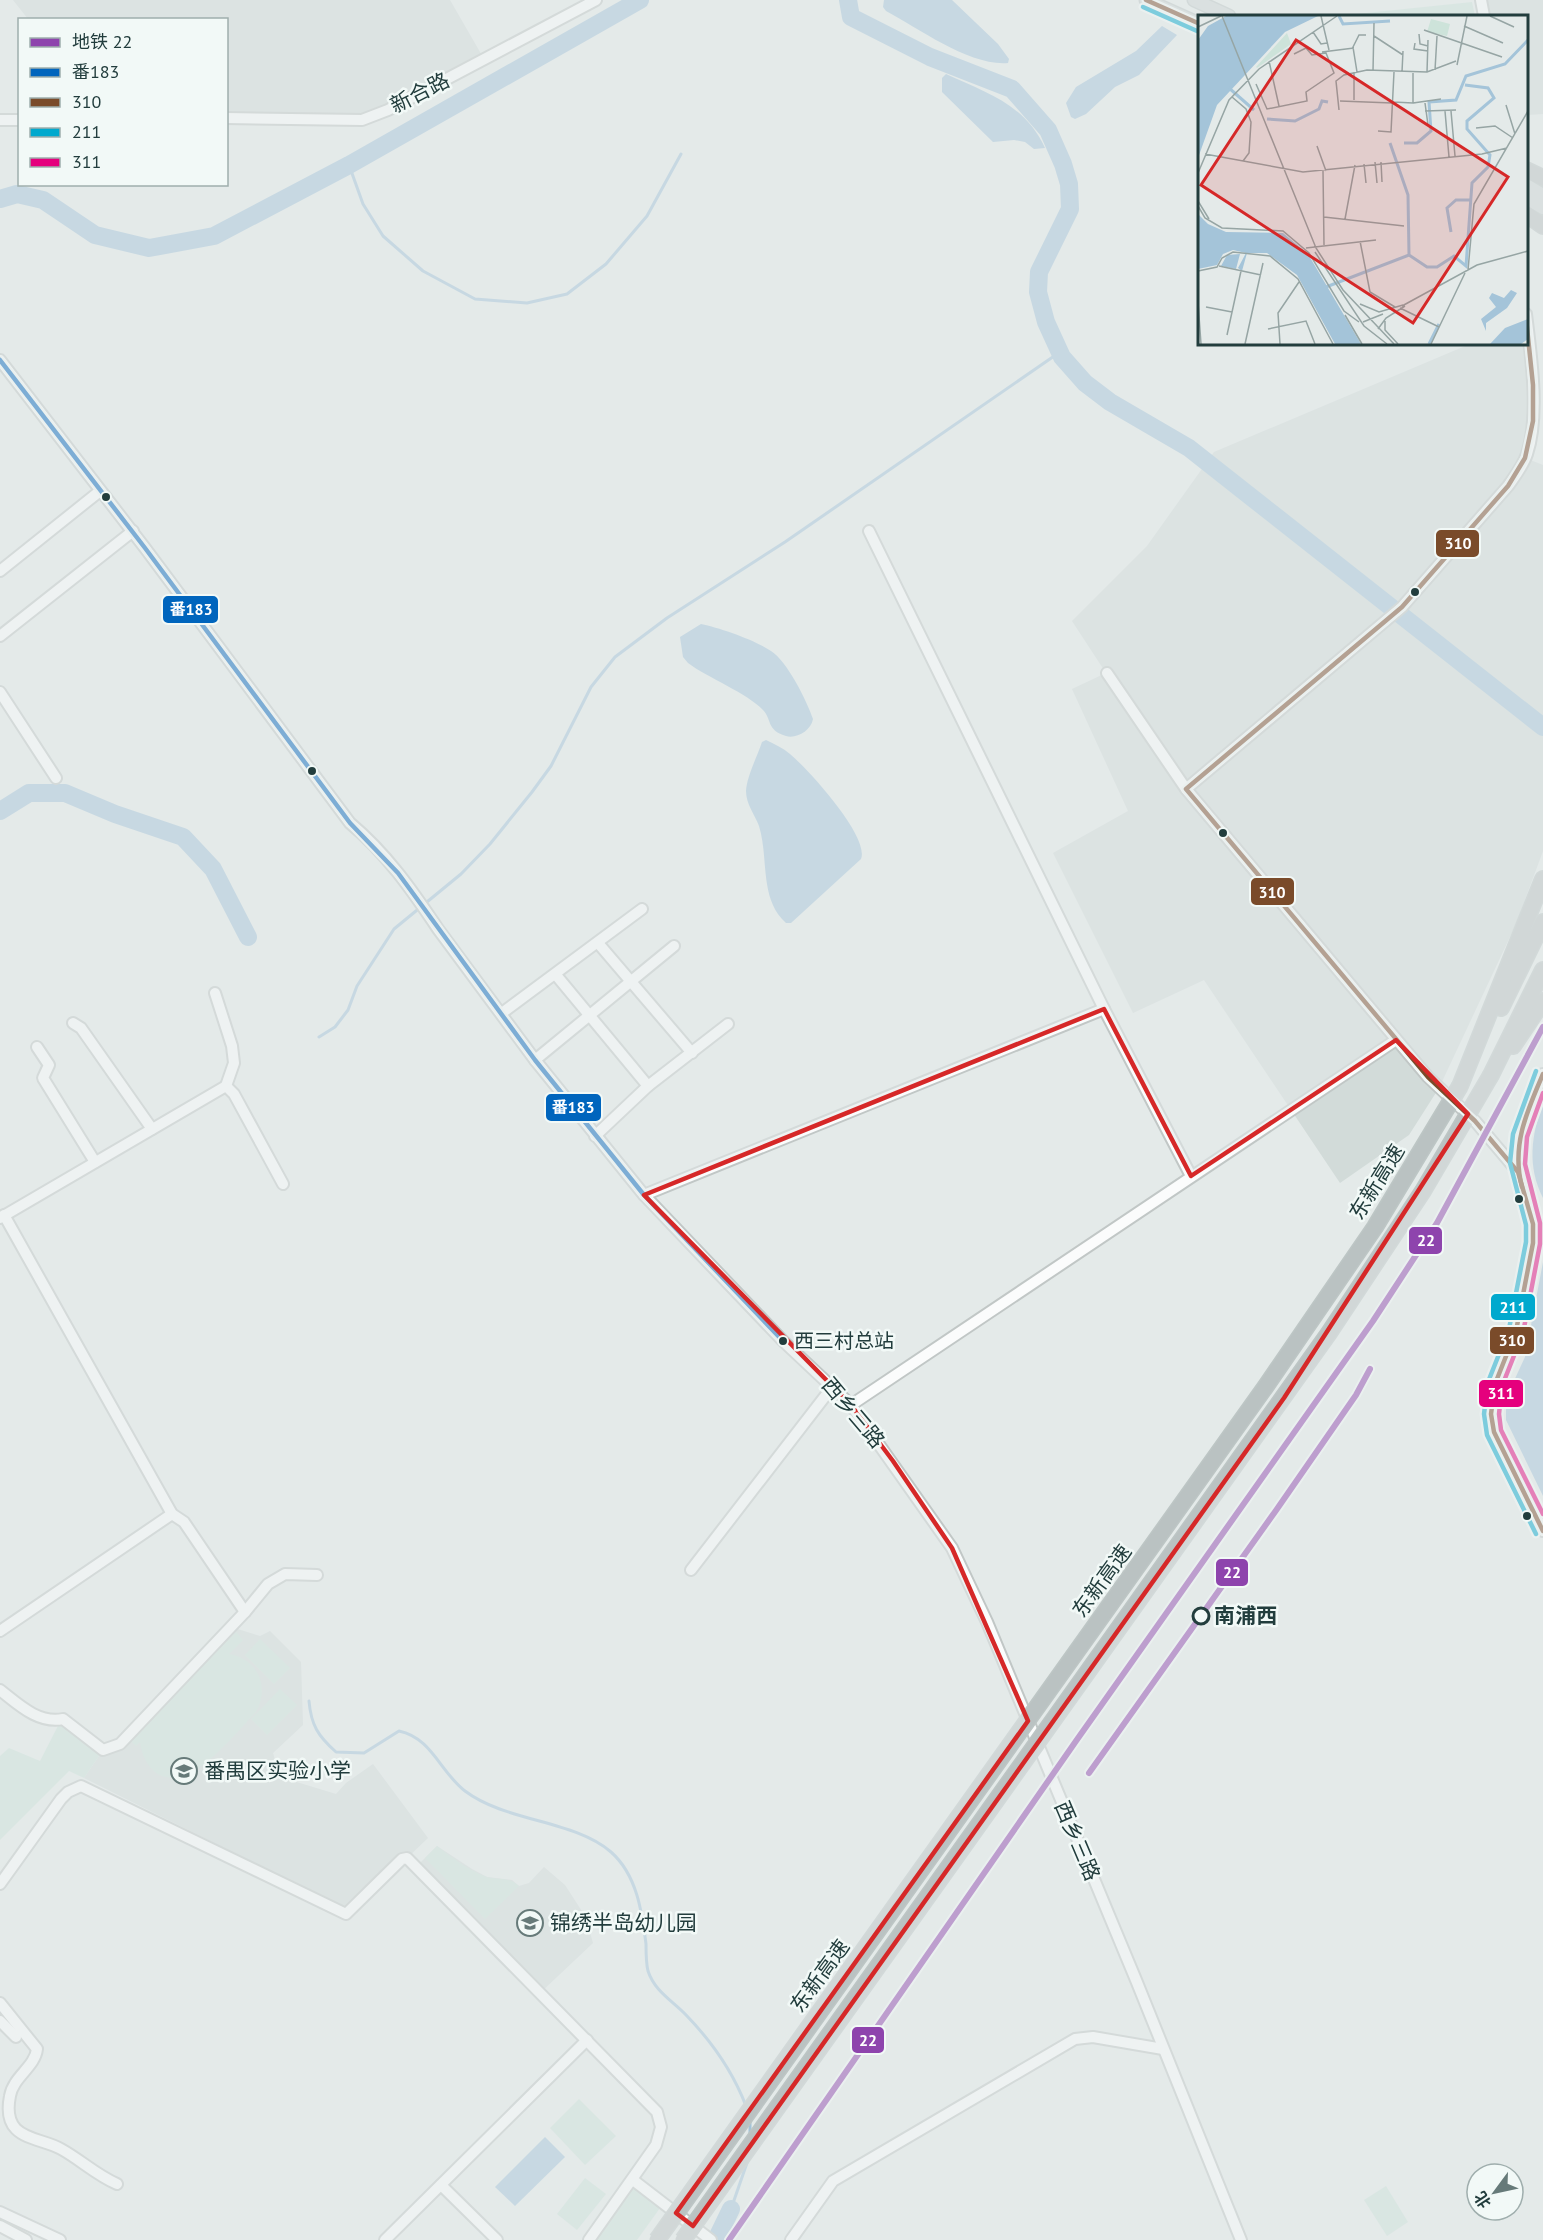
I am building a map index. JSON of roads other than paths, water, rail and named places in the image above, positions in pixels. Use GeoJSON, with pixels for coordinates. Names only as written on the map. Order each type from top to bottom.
{"type":"FeatureCollection","features":[{"type":"Feature","properties":{"kind":"highway"},"geometry":{"type":"LineString","coordinates":[[1528,170],[1543,178]]}},
{"type":"Feature","properties":{"kind":"highway"},"geometry":{"type":"LineString","coordinates":[[1528,215],[1543,226]]}},
{"type":"Feature","properties":{"kind":"highway"},"geometry":{"type":"LineString","coordinates":[[1460,1086],[1543,879]]}},
{"type":"Feature","properties":{"kind":"highway","name":"东新高速"},"geometry":{"type":"LineString","coordinates":[[657,2240],[1273,1377],[1381,1217],[1460,1086],[1543,922]]}},
{"type":"Feature","properties":{"kind":"highway","name":"东新高速"},"geometry":{"type":"LineString","coordinates":[[683,2240],[1310,1360],[1423,1191],[1491,1075],[1543,970]]}},
{"type":"Feature","properties":{"kind":"highway"},"geometry":{"type":"LineString","coordinates":[[1491,1075],[1530,1025],[1543,1001]]}},
{"type":"Feature","properties":{"kind":"main road"},"geometry":{"type":"LineString","coordinates":[[1146,0],[1198,23]]}},
{"type":"Feature","properties":{"kind":"main road"},"geometry":{"type":"LineString","coordinates":[[1194,0],[1227,15]]}},
{"type":"Feature","properties":{"kind":"main road"},"geometry":{"type":"LineString","coordinates":[[1528,186],[1543,195]]}},
{"type":"Feature","properties":{"kind":"main road"},"geometry":{"type":"LineString","coordinates":[[1528,199],[1543,208]]}},
{"type":"Feature","properties":{"kind":"street","name":"新合路"},"geometry":{"type":"LineString","coordinates":[[228,118],[362,120],[388,110],[596,0]]}},
{"type":"Feature","properties":{"kind":"street"},"geometry":{"type":"LineString","coordinates":[[1481,0],[1484,15]]}},
{"type":"Feature","properties":{"kind":"street"},"geometry":{"type":"LineString","coordinates":[[0,120],[18,120]]}},
{"type":"Feature","properties":{"kind":"street"},"geometry":{"type":"LineString","coordinates":[[1186,789],[1380,628],[1402,607],[1508,486],[1527,454],[1531,437],[1532,388],[1528,329]]}},
{"type":"Feature","properties":{"kind":"street","name":"西乡三路"},"geometry":{"type":"LineString","coordinates":[[0,360],[133,531],[350,823],[375,844],[415,895],[535,1060],[595,1136],[644,1194],[783,1341],[851,1405],[952,1548],[987,1622],[1241,2240]]}},
{"type":"Feature","properties":{"kind":"street"},"geometry":{"type":"LineString","coordinates":[[0,571],[100,491]]}},
{"type":"Feature","properties":{"kind":"street"},"geometry":{"type":"LineString","coordinates":[[0,636],[133,531]]}},
{"type":"Feature","properties":{"kind":"street"},"geometry":{"type":"LineString","coordinates":[[868,531],[1104,1009],[1191,1176]]}},
{"type":"Feature","properties":{"kind":"street"},"geometry":{"type":"LineString","coordinates":[[1107,673],[1186,789],[1396,1040],[1438,1088],[1475,1121],[1518,1172]]}},
{"type":"Feature","properties":{"kind":"street"},"geometry":{"type":"LineString","coordinates":[[0,692],[56,778]]}},
{"type":"Feature","properties":{"kind":"street"},"geometry":{"type":"LineString","coordinates":[[502,1013],[642,909]]}},
{"type":"Feature","properties":{"kind":"street"},"geometry":{"type":"LineString","coordinates":[[598,943],[692,1053]]}},
{"type":"Feature","properties":{"kind":"street"},"geometry":{"type":"LineString","coordinates":[[535,1060],[591,1017],[674,946]]}},
{"type":"Feature","properties":{"kind":"street"},"geometry":{"type":"LineString","coordinates":[[556,975],[648,1086]]}},
{"type":"Feature","properties":{"kind":"street"},"geometry":{"type":"LineString","coordinates":[[215,993],[232,1046],[234,1063],[226,1086],[1,1217],[172,1514],[184,1522],[245,1612]]}},
{"type":"Feature","properties":{"kind":"street"},"geometry":{"type":"LineString","coordinates":[[644,1194],[1104,1009]]}},
{"type":"Feature","properties":{"kind":"street"},"geometry":{"type":"LineString","coordinates":[[73,1023],[81,1028],[152,1129]]}},
{"type":"Feature","properties":{"kind":"street"},"geometry":{"type":"LineString","coordinates":[[595,1136],[648,1086],[728,1024]]}},
{"type":"Feature","properties":{"kind":"street"},"geometry":{"type":"LineString","coordinates":[[851,1405],[1396,1040]]}},
{"type":"Feature","properties":{"kind":"street"},"geometry":{"type":"LineString","coordinates":[[37,1047],[49,1065],[43,1078],[95,1162]]}},
{"type":"Feature","properties":{"kind":"street"},"geometry":{"type":"LineString","coordinates":[[1543,1074],[1528,1109],[1520,1136],[1518,1172],[1533,1224],[1533,1243],[1516,1331],[1496,1384],[1491,1414],[1494,1432],[1543,1532]]}},
{"type":"Feature","properties":{"kind":"street"},"geometry":{"type":"LineString","coordinates":[[226,1086],[234,1094],[283,1184]]}},
{"type":"Feature","properties":{"kind":"street"},"geometry":{"type":"LineString","coordinates":[[691,1570],[833,1386]]}},
{"type":"Feature","properties":{"kind":"street"},"geometry":{"type":"LineString","coordinates":[[0,1631],[172,1514]]}},
{"type":"Feature","properties":{"kind":"street"},"geometry":{"type":"LineString","coordinates":[[0,1690],[28,1712],[52,1721],[63,1719],[103,1750],[120,1744],[245,1612],[268,1584],[285,1574],[317,1575]]}},
{"type":"Feature","properties":{"kind":"street"},"geometry":{"type":"LineString","coordinates":[[0,1884],[61,1799],[68,1792],[81,1786],[346,1914],[402,1859],[407,1858],[657,2112],[661,2120],[656,2145],[590,2240]]}},
{"type":"Feature","properties":{"kind":"street"},"geometry":{"type":"LineString","coordinates":[[0,2003],[38,2049],[35,2058],[21,2074],[10,2094],[9,2108],[17,2129],[28,2138],[58,2147],[93,2172],[117,2184]]}},
{"type":"Feature","properties":{"kind":"street"},"geometry":{"type":"LineString","coordinates":[[0,2021],[16,2037]]}},
{"type":"Feature","properties":{"kind":"street"},"geometry":{"type":"LineString","coordinates":[[791,2240],[833,2181],[1075,2039],[1093,2037],[1163,2049]]}},
{"type":"Feature","properties":{"kind":"street"},"geometry":{"type":"LineString","coordinates":[[385,2240],[587,2040]]}},
{"type":"Feature","properties":{"kind":"street"},"geometry":{"type":"LineString","coordinates":[[633,2180],[711,2240]]}},
{"type":"Feature","properties":{"kind":"street"},"geometry":{"type":"LineString","coordinates":[[441,2185],[497,2240]]}},
{"type":"Feature","properties":{"kind":"street"},"geometry":{"type":"LineString","coordinates":[[0,2212],[60,2240]]}},
{"type":"Feature","properties":{"kind":"street"},"geometry":{"type":"LineString","coordinates":[[0,2226],[26,2240]]}},
{"type":"Feature","properties":{"kind":"water"},"geometry":{"type":"Polygon","coordinates":[[[884,0],[952,0],[998,44],[1009,59],[1008,63],[977,59],[945,45],[886,11],[883,7],[884,0]]]}},
{"type":"Feature","properties":{"kind":"water"},"geometry":{"type":"Polygon","coordinates":[[[1162,26],[1177,35],[1139,75],[1115,87],[1086,114],[1075,119],[1071,117],[1066,103],[1076,87],[1136,51],[1162,26]]]}},
{"type":"Feature","properties":{"kind":"water"},"geometry":{"type":"Polygon","coordinates":[[[946,74],[990,94],[1016,110],[1037,133],[1045,148],[1034,149],[1025,142],[1014,140],[993,142],[942,92],[942,78],[946,74]]]}},
{"type":"Feature","properties":{"kind":"water"},"geometry":{"type":"Polygon","coordinates":[[[701,624],[747,639],[777,656],[796,682],[810,711],[813,719],[809,727],[802,733],[790,737],[780,734],[772,728],[766,713],[756,704],[688,663],[683,657],[680,637],[701,624]]]}},
{"type":"Feature","properties":{"kind":"water"},"geometry":{"type":"Polygon","coordinates":[[[766,740],[790,754],[823,788],[847,820],[861,849],[861,859],[791,923],[786,923],[777,913],[772,902],[766,878],[762,838],[746,796],[750,773],[762,742],[766,740]]]}},
{"type":"Feature","properties":{"kind":"water"},"geometry":{"type":"Polygon","coordinates":[[[1543,1104],[1543,1198],[1535,1175],[1532,1151],[1543,1104]]]}},
{"type":"Feature","properties":{"kind":"water"},"geometry":{"type":"Polygon","coordinates":[[[1543,1262],[1543,1496],[1506,1420],[1506,1398],[1525,1357],[1543,1262]]]}},
{"type":"Feature","properties":{"kind":"water"},"geometry":{"type":"Polygon","coordinates":[[[545,2137],[565,2157],[515,2206],[495,2187],[545,2137]]]}},
{"type":"Feature","properties":{"kind":"waterway"},"geometry":{"type":"LineString","coordinates":[[0,199],[17,194],[43,200],[95,235],[149,248],[214,236],[349,165],[640,0]]}},
{"type":"Feature","properties":{"kind":"waterway"},"geometry":{"type":"LineString","coordinates":[[848,0],[851,17],[930,57],[1012,89],[1048,130],[1069,184],[1070,209],[1039,272],[1038,292],[1046,322],[1062,357],[1085,383],[1110,402],[1189,448],[1543,727]]}},
{"type":"Feature","properties":{"kind":"waterway"},"geometry":{"type":"LineString","coordinates":[[349,165],[363,204],[383,236],[423,271],[475,299],[527,303],[567,294],[606,264],[647,216],[681,154]]}},
{"type":"Feature","properties":{"kind":"waterway"},"geometry":{"type":"LineString","coordinates":[[319,1037],[335,1027],[348,1010],[357,986],[394,929],[461,874],[490,844],[532,792],[551,766],[591,687],[615,657],[667,618],[785,542],[1060,352]]}},
{"type":"Feature","properties":{"kind":"waterway"},"geometry":{"type":"LineString","coordinates":[[0,811],[29,793],[65,793],[115,814],[183,837],[213,869],[248,937]]}},
{"type":"Feature","properties":{"kind":"waterway"},"geometry":{"type":"LineString","coordinates":[[309,1701],[316,1730],[336,1752],[364,1753],[399,1731],[420,1741],[456,1783],[482,1801],[500,1809],[578,1833],[596,1841],[611,1852],[627,1872],[637,1895],[646,1944],[647,1968],[651,1978],[660,1991],[705,2036],[728,2069],[746,2106]]}},
{"type":"Feature","properties":{"kind":"waterway"},"geometry":{"type":"LineString","coordinates":[[750,2118],[750,2135]]}},
{"type":"Feature","properties":{"kind":"waterway"},"geometry":{"type":"LineString","coordinates":[[731,2209],[748,2160]]}},
{"type":"Feature","properties":{"kind":"waterway"},"geometry":{"type":"LineString","coordinates":[[716,2240],[731,2209]]}},
{"type":"Feature","properties":{"kind":"metro line","name":"22"},"geometry":{"type":"LineString","coordinates":[[729,2240],[1076,1741],[1373,1321],[1437,1223],[1543,1027]]}},
{"type":"Feature","properties":{"kind":"metro line","name":"22"},"geometry":{"type":"LineString","coordinates":[[1089,1773],[1277,1509],[1356,1395],[1370,1369]]}},
{"type":"Feature","properties":{"kind":"place","name":"西三村总站"},"geometry":{"type":"Point","coordinates":[783,1341]}},
{"type":"Feature","properties":{"kind":"place","name":"南浦西"},"geometry":{"type":"Point","coordinates":[1201,1616]}},
{"type":"Feature","properties":{"kind":"place","name":"番禺区实验小学"},"geometry":{"type":"Point","coordinates":[184,1771]}},
{"type":"Feature","properties":{"kind":"place","name":"锦绣半岛幼儿园"},"geometry":{"type":"Point","coordinates":[530,1923]}}]}
